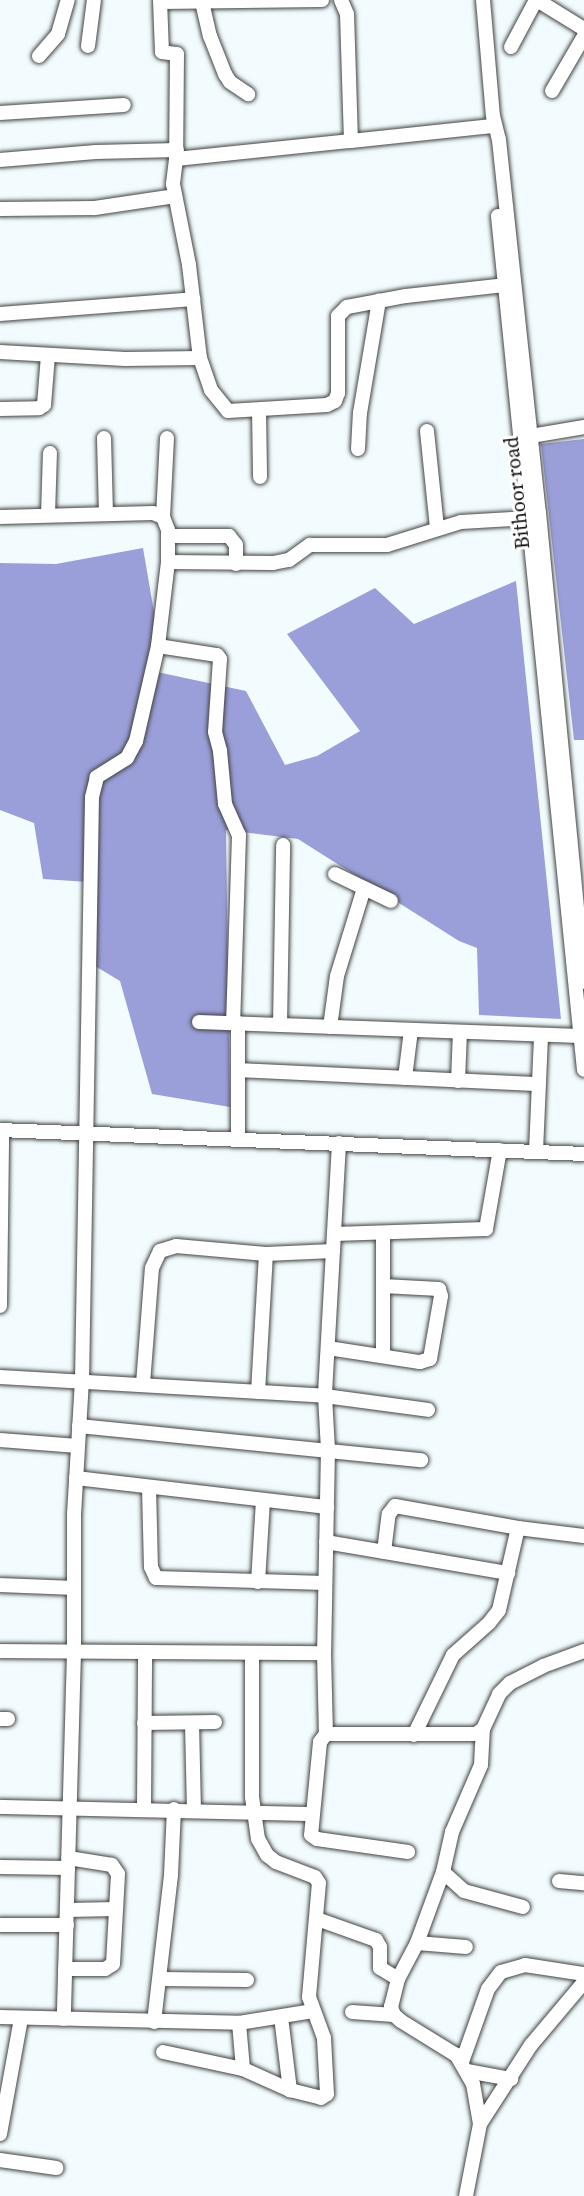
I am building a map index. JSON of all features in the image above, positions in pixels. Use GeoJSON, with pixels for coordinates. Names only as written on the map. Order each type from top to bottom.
{"type":"FeatureCollection","features":[{"type":"Feature","properties":{"kind":"street"},"geometry":{"type":"LineString","coordinates":[[39,56],[58,33],[68,0]]}},
{"type":"Feature","properties":{"kind":"street"},"geometry":{"type":"LineString","coordinates":[[88,46],[94,0]]}},
{"type":"Feature","properties":{"kind":"street"},"geometry":{"type":"LineString","coordinates":[[322,0],[160,1],[162,52],[177,54],[177,155],[173,176],[175,196],[180,209],[200,358],[207,383],[223,407],[236,412],[327,405],[335,401],[338,393],[337,326],[339,312],[347,307],[379,301],[506,285]]}},
{"type":"Feature","properties":{"kind":"street"},"geometry":{"type":"LineString","coordinates":[[341,0],[348,14],[351,141]]}},
{"type":"Feature","properties":{"kind":"street","name":"Bithoor road"},"geometry":{"type":"LineString","coordinates":[[483,0],[492,121],[499,140],[531,436],[569,807],[584,982]]}},
{"type":"Feature","properties":{"kind":"street"},"geometry":{"type":"LineString","coordinates":[[511,47],[536,0],[584,29]]}},
{"type":"Feature","properties":{"kind":"street"},"geometry":{"type":"LineString","coordinates":[[202,2],[210,36],[225,74],[230,82],[248,94]]}},
{"type":"Feature","properties":{"kind":"street"},"geometry":{"type":"LineString","coordinates":[[552,91],[584,36]]}},
{"type":"Feature","properties":{"kind":"street"},"geometry":{"type":"LineString","coordinates":[[0,113],[124,105]]}},
{"type":"Feature","properties":{"kind":"street"},"geometry":{"type":"LineString","coordinates":[[0,160],[96,152],[177,155],[351,141],[492,121],[490,141],[584,1070]]}},
{"type":"Feature","properties":{"kind":"street"},"geometry":{"type":"LineString","coordinates":[[0,209],[95,208],[175,196]]}},
{"type":"Feature","properties":{"kind":"street"},"geometry":{"type":"LineString","coordinates":[[0,314],[193,299]]}},
{"type":"Feature","properties":{"kind":"street"},"geometry":{"type":"LineString","coordinates":[[358,449],[360,413],[379,301]]}},
{"type":"Feature","properties":{"kind":"street"},"geometry":{"type":"LineString","coordinates":[[0,352],[125,359],[200,358]]}},
{"type":"Feature","properties":{"kind":"street"},"geometry":{"type":"LineString","coordinates":[[0,410],[39,408],[44,405],[48,355]]}},
{"type":"Feature","properties":{"kind":"street"},"geometry":{"type":"LineString","coordinates":[[259,410],[260,477]]}},
{"type":"Feature","properties":{"kind":"street"},"geometry":{"type":"LineString","coordinates":[[531,436],[584,427]]}},
{"type":"Feature","properties":{"kind":"street"},"geometry":{"type":"LineString","coordinates":[[427,431],[437,528]]}},
{"type":"Feature","properties":{"kind":"street"},"geometry":{"type":"LineString","coordinates":[[104,438],[106,514]]}},
{"type":"Feature","properties":{"kind":"street"},"geometry":{"type":"LineString","coordinates":[[64,2019],[74,1652],[76,1478],[82,1380],[94,785],[103,772],[123,762],[133,749],[158,646],[168,562],[168,536],[163,517],[167,438]]}},
{"type":"Feature","properties":{"kind":"street"},"geometry":{"type":"LineString","coordinates":[[48,514],[50,453]]}},
{"type":"Feature","properties":{"kind":"street"},"geometry":{"type":"LineString","coordinates":[[0,517],[153,513],[163,517]]}},
{"type":"Feature","properties":{"kind":"street"},"geometry":{"type":"LineString","coordinates":[[168,562],[236,564],[282,562],[310,544],[396,544],[437,528],[461,522],[529,518]]}},
{"type":"Feature","properties":{"kind":"street"},"geometry":{"type":"LineString","coordinates":[[168,536],[229,536],[236,545],[236,564]]}},
{"type":"Feature","properties":{"kind":"street"},"geometry":{"type":"LineString","coordinates":[[158,646],[220,658],[215,732],[220,751],[225,804],[239,835],[236,1023],[238,1139]]}},
{"type":"Feature","properties":{"kind":"street"},"geometry":{"type":"LineString","coordinates":[[569,807],[584,804]]}},
{"type":"Feature","properties":{"kind":"street"},"geometry":{"type":"LineString","coordinates":[[280,1025],[283,845]]}},
{"type":"Feature","properties":{"kind":"street"},"geometry":{"type":"LineString","coordinates":[[334,874],[391,901]]}},
{"type":"Feature","properties":{"kind":"street"},"geometry":{"type":"LineString","coordinates":[[330,1027],[337,976],[364,888]]}},
{"type":"Feature","properties":{"kind":"street"},"geometry":{"type":"LineString","coordinates":[[199,1022],[580,1036]]}},
{"type":"Feature","properties":{"kind":"street"},"geometry":{"type":"LineString","coordinates":[[405,1078],[411,1030]]}},
{"type":"Feature","properties":{"kind":"street"},"geometry":{"type":"LineString","coordinates":[[458,1081],[460,1032]]}},
{"type":"Feature","properties":{"kind":"street"},"geometry":{"type":"LineString","coordinates":[[536,1151],[541,1035]]}},
{"type":"Feature","properties":{"kind":"street"},"geometry":{"type":"LineString","coordinates":[[238,1070],[539,1084]]}},
{"type":"Feature","properties":{"kind":"street"},"geometry":{"type":"LineString","coordinates":[[0,1306],[1,1130],[584,1154]]}},
{"type":"Feature","properties":{"kind":"street"},"geometry":{"type":"LineString","coordinates":[[339,1143],[325,1396],[328,1449],[324,1653],[326,1734],[320,1742],[310,1832],[317,1839],[408,1852]]}},
{"type":"Feature","properties":{"kind":"street"},"geometry":{"type":"LineString","coordinates":[[334,1234],[486,1229],[500,1150]]}},
{"type":"Feature","properties":{"kind":"street"},"geometry":{"type":"LineString","coordinates":[[383,1233],[383,1356]]}},
{"type":"Feature","properties":{"kind":"street"},"geometry":{"type":"LineString","coordinates":[[143,1384],[152,1268],[160,1251],[176,1246],[266,1254],[333,1251]]}},
{"type":"Feature","properties":{"kind":"street"},"geometry":{"type":"LineString","coordinates":[[258,1392],[266,1254]]}},
{"type":"Feature","properties":{"kind":"street"},"geometry":{"type":"LineString","coordinates":[[328,1348],[420,1362],[430,1359],[441,1296],[435,1287],[383,1286]]}},
{"type":"Feature","properties":{"kind":"street"},"geometry":{"type":"LineString","coordinates":[[0,1377],[325,1396],[428,1410]]}},
{"type":"Feature","properties":{"kind":"street"},"geometry":{"type":"LineString","coordinates":[[79,1426],[421,1460]]}},
{"type":"Feature","properties":{"kind":"street"},"geometry":{"type":"LineString","coordinates":[[0,1440],[78,1446]]}},
{"type":"Feature","properties":{"kind":"street"},"geometry":{"type":"LineString","coordinates":[[76,1478],[327,1507]]}},
{"type":"Feature","properties":{"kind":"street"},"geometry":{"type":"LineString","coordinates":[[149,1487],[151,1567],[156,1578],[325,1583]]}},
{"type":"Feature","properties":{"kind":"street"},"geometry":{"type":"LineString","coordinates":[[258,1582],[263,1500]]}},
{"type":"Feature","properties":{"kind":"street"},"geometry":{"type":"LineString","coordinates":[[384,1552],[388,1514],[395,1506],[518,1528],[584,1536]]}},
{"type":"Feature","properties":{"kind":"street"},"geometry":{"type":"LineString","coordinates":[[414,1735],[440,1677],[453,1655],[489,1623],[499,1610],[518,1528]]}},
{"type":"Feature","properties":{"kind":"street"},"geometry":{"type":"LineString","coordinates":[[326,1542],[508,1573]]}},
{"type":"Feature","properties":{"kind":"street"},"geometry":{"type":"LineString","coordinates":[[0,1585],[74,1588]]}},
{"type":"Feature","properties":{"kind":"street"},"geometry":{"type":"LineString","coordinates":[[0,1651],[324,1653]]}},
{"type":"Feature","properties":{"kind":"street"},"geometry":{"type":"LineString","coordinates":[[394,2015],[391,2003],[398,1979],[417,1943],[444,1872],[452,1832],[482,1760],[483,1729],[499,1694],[510,1683],[543,1666],[584,1651]]}},
{"type":"Feature","properties":{"kind":"street"},"geometry":{"type":"LineString","coordinates":[[144,1809],[145,1652]]}},
{"type":"Feature","properties":{"kind":"street"},"geometry":{"type":"LineString","coordinates":[[163,2052],[243,2069],[290,2090],[321,2098],[327,2094],[324,2038],[309,1990],[318,1880],[276,1862],[267,1855],[258,1839],[253,1811],[252,1653]]}},
{"type":"Feature","properties":{"kind":"street"},"geometry":{"type":"LineString","coordinates":[[144,1724],[215,1722]]}},
{"type":"Feature","properties":{"kind":"street"},"geometry":{"type":"LineString","coordinates":[[192,1723],[194,1810]]}},
{"type":"Feature","properties":{"kind":"street"},"geometry":{"type":"LineString","coordinates":[[326,1734],[470,1735],[483,1729]]}},
{"type":"Feature","properties":{"kind":"street"},"geometry":{"type":"LineString","coordinates":[[0,1807],[69,1810],[174,1809],[311,1814]]}},
{"type":"Feature","properties":{"kind":"street"},"geometry":{"type":"LineString","coordinates":[[154,2022],[171,1875],[174,1809]]}},
{"type":"Feature","properties":{"kind":"street"},"geometry":{"type":"LineString","coordinates":[[0,1867],[68,1863],[116,1867],[118,1874],[117,1909],[111,1966],[105,1969],[66,1969]]}},
{"type":"Feature","properties":{"kind":"street"},"geometry":{"type":"LineString","coordinates":[[444,1872],[464,1891],[523,1906]]}},
{"type":"Feature","properties":{"kind":"street"},"geometry":{"type":"LineString","coordinates":[[559,1881],[584,1883]]}},
{"type":"Feature","properties":{"kind":"street"},"geometry":{"type":"LineString","coordinates":[[67,1911],[117,1909]]}},
{"type":"Feature","properties":{"kind":"street"},"geometry":{"type":"LineString","coordinates":[[316,1919],[376,1940],[380,1947],[380,1968],[398,1979]]}},
{"type":"Feature","properties":{"kind":"street"},"geometry":{"type":"LineString","coordinates":[[0,1925],[67,1925]]}},
{"type":"Feature","properties":{"kind":"street"},"geometry":{"type":"LineString","coordinates":[[417,1943],[466,1947]]}},
{"type":"Feature","properties":{"kind":"street"},"geometry":{"type":"LineString","coordinates":[[465,2066],[488,1989],[501,1972],[525,1965],[584,1974]]}},
{"type":"Feature","properties":{"kind":"street"},"geometry":{"type":"LineString","coordinates":[[160,1979],[247,1980]]}},
{"type":"Feature","properties":{"kind":"street"},"geometry":{"type":"LineString","coordinates":[[480,2124],[539,2035],[584,1982]]}},
{"type":"Feature","properties":{"kind":"street"},"geometry":{"type":"LineString","coordinates":[[0,2017],[239,2023],[314,2011]]}},
{"type":"Feature","properties":{"kind":"street"},"geometry":{"type":"LineString","coordinates":[[352,2012],[394,2015],[449,2050],[465,2066],[477,2097],[480,2124],[466,2196]]}},
{"type":"Feature","properties":{"kind":"street"},"geometry":{"type":"LineString","coordinates":[[281,2017],[290,2090]]}},
{"type":"Feature","properties":{"kind":"street"},"geometry":{"type":"LineString","coordinates":[[0,2134],[21,2018]]}},
{"type":"Feature","properties":{"kind":"street"},"geometry":{"type":"LineString","coordinates":[[239,2023],[243,2069]]}},
{"type":"Feature","properties":{"kind":"street"},"geometry":{"type":"LineString","coordinates":[[465,2066],[511,2079]]}},
{"type":"Feature","properties":{"kind":"street"},"geometry":{"type":"LineString","coordinates":[[0,2160],[56,2168]]}},
{"type":"Feature","properties":{"kind":"shaded area"},"geometry":{"type":"Polygon","coordinates":[[[584,439],[584,740],[574,740],[541,444],[584,439]]]}},
{"type":"Feature","properties":{"kind":"shaded area"},"geometry":{"type":"Polygon","coordinates":[[[143,548],[159,641],[157,672],[246,691],[285,765],[317,756],[360,731],[287,634],[375,588],[414,624],[516,581],[561,1019],[479,1015],[477,948],[459,941],[298,839],[226,830],[230,1107],[152,1094],[120,981],[90,963],[88,882],[43,879],[34,823],[0,810],[0,563],[56,564],[143,548]]]}}]}
